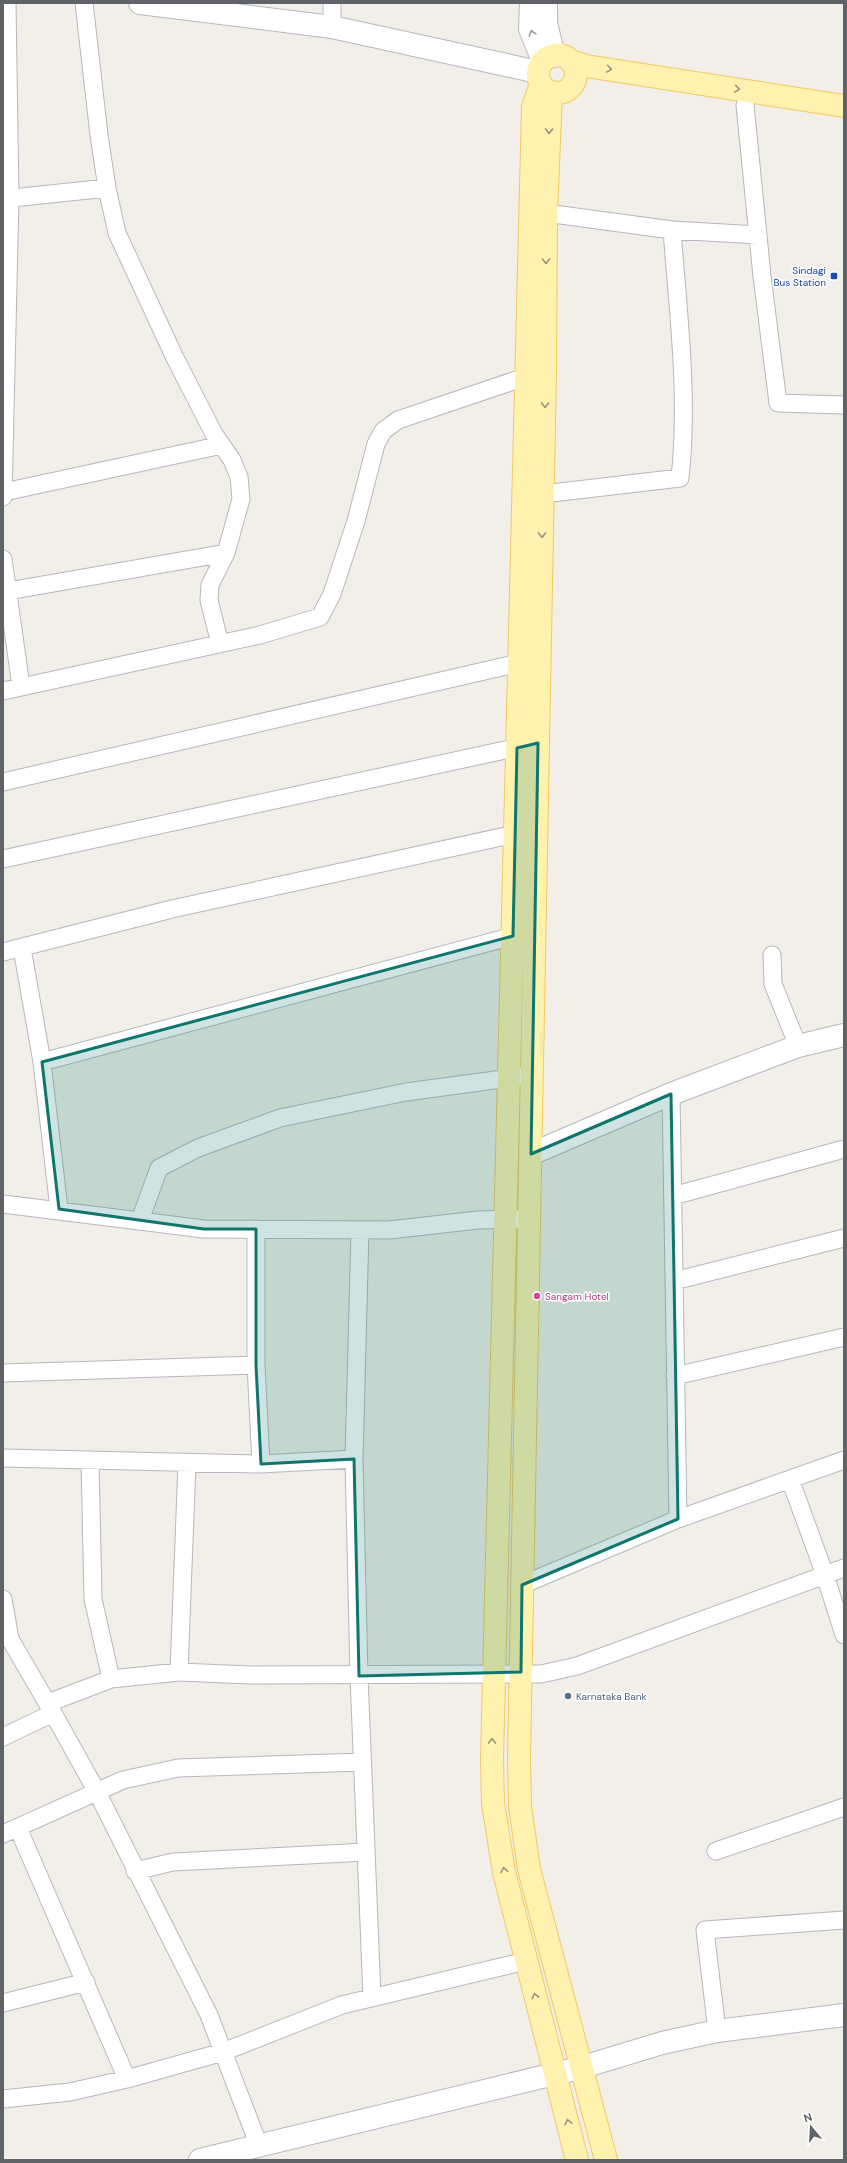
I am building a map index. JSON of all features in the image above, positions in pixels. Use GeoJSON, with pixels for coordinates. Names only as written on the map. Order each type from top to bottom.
{"type":"FeatureCollection","features":[{"type":"Feature","properties":{"kind":"main road"},"geometry":{"type":"LineString","coordinates":[[577,2160],[504,1872],[493,1803],[494,1673],[519,663],[534,462],[536,374],[533,107],[553,72],[586,66],[844,106]]}},
{"type":"Feature","properties":{"kind":"main road"},"geometry":{"type":"LineString","coordinates":[[553,72],[844,120]]}},
{"type":"Feature","properties":{"kind":"main road"},"geometry":{"type":"LineString","coordinates":[[536,374],[553,72]]}},
{"type":"Feature","properties":{"kind":"main road"},"geometry":{"type":"LineString","coordinates":[[534,462],[543,494],[522,1585],[520,1806],[531,1876],[583,2067],[606,2160]]}},
{"type":"Feature","properties":{"kind":"street"},"geometry":{"type":"LineString","coordinates":[[7,3],[4,494],[222,445]]}},
{"type":"Feature","properties":{"kind":"street"},"geometry":{"type":"LineString","coordinates":[[84,3],[99,135],[107,188],[117,233],[175,358],[214,434],[232,460],[239,477],[241,499],[226,553],[210,585],[209,600],[220,644]]}},
{"type":"Feature","properties":{"kind":"street"},"geometry":{"type":"LineString","coordinates":[[140,3],[216,8],[332,27],[553,72]]}},
{"type":"Feature","properties":{"kind":"street"},"geometry":{"type":"LineString","coordinates":[[332,3],[332,27]]}},
{"type":"Feature","properties":{"kind":"street"},"geometry":{"type":"LineString","coordinates":[[531,3],[530,29],[553,72]]}},
{"type":"Feature","properties":{"kind":"street"},"geometry":{"type":"LineString","coordinates":[[546,3],[546,23],[553,72]]}},
{"type":"Feature","properties":{"kind":"street"},"geometry":{"type":"LineString","coordinates":[[745,104],[758,235],[778,403],[844,405]]}},
{"type":"Feature","properties":{"kind":"street"},"geometry":{"type":"LineString","coordinates":[[6,199],[107,188]]}},
{"type":"Feature","properties":{"kind":"street"},"geometry":{"type":"LineString","coordinates":[[546,213],[672,230],[758,235]]}},
{"type":"Feature","properties":{"kind":"street"},"geometry":{"type":"LineString","coordinates":[[543,494],[680,478],[683,450],[684,405],[672,230]]}},
{"type":"Feature","properties":{"kind":"street"},"geometry":{"type":"LineString","coordinates":[[3,691],[260,635],[320,617],[332,594],[356,521],[376,444],[383,431],[398,420],[536,374]]}},
{"type":"Feature","properties":{"kind":"street"},"geometry":{"type":"LineString","coordinates":[[8,591],[226,553]]}},
{"type":"Feature","properties":{"kind":"street"},"geometry":{"type":"LineString","coordinates":[[3,558],[21,686]]}},
{"type":"Feature","properties":{"kind":"street"},"geometry":{"type":"LineString","coordinates":[[3,782],[519,663]]}},
{"type":"Feature","properties":{"kind":"street"},"geometry":{"type":"LineString","coordinates":[[3,859],[538,743]]}},
{"type":"Feature","properties":{"kind":"street"},"geometry":{"type":"LineString","coordinates":[[3,952],[172,909],[515,834]]}},
{"type":"Feature","properties":{"kind":"street"},"geometry":{"type":"LineString","coordinates":[[42,1062],[512,936]]}},
{"type":"Feature","properties":{"kind":"street"},"geometry":{"type":"LineString","coordinates":[[22,948],[42,1062],[60,1209]]}},
{"type":"Feature","properties":{"kind":"street"},"geometry":{"type":"LineString","coordinates":[[772,955],[773,984],[798,1046]]}},
{"type":"Feature","properties":{"kind":"street"},"geometry":{"type":"LineString","coordinates":[[531,1154],[671,1094],[798,1046],[844,1035]]}},
{"type":"Feature","properties":{"kind":"street"},"geometry":{"type":"LineString","coordinates":[[140,1220],[159,1168],[198,1148],[280,1118],[406,1092],[532,1075]]}},
{"type":"Feature","properties":{"kind":"street"},"geometry":{"type":"LineString","coordinates":[[671,1094],[678,1519]]}},
{"type":"Feature","properties":{"kind":"street"},"geometry":{"type":"LineString","coordinates":[[673,1196],[844,1149]]}},
{"type":"Feature","properties":{"kind":"street"},"geometry":{"type":"LineString","coordinates":[[3,1204],[60,1209],[204,1229],[389,1230],[478,1220],[529,1220]]}},
{"type":"Feature","properties":{"kind":"street"},"geometry":{"type":"LineString","coordinates":[[256,1229],[256,1365],[261,1464]]}},
{"type":"Feature","properties":{"kind":"street"},"geometry":{"type":"LineString","coordinates":[[360,1230],[354,1459],[359,1676],[372,1997]]}},
{"type":"Feature","properties":{"kind":"street"},"geometry":{"type":"LineString","coordinates":[[674,1281],[844,1238]]}},
{"type":"Feature","properties":{"kind":"street"},"geometry":{"type":"LineString","coordinates":[[675,1376],[844,1336]]}},
{"type":"Feature","properties":{"kind":"street"},"geometry":{"type":"LineString","coordinates":[[3,1373],[256,1365]]}},
{"type":"Feature","properties":{"kind":"street"},"geometry":{"type":"LineString","coordinates":[[3,1458],[261,1464],[354,1459]]}},
{"type":"Feature","properties":{"kind":"street"},"geometry":{"type":"LineString","coordinates":[[90,1460],[93,1599],[111,1679]]}},
{"type":"Feature","properties":{"kind":"street"},"geometry":{"type":"LineString","coordinates":[[522,1585],[678,1519],[844,1460]]}},
{"type":"Feature","properties":{"kind":"street"},"geometry":{"type":"LineString","coordinates":[[179,1672],[187,1463]]}},
{"type":"Feature","properties":{"kind":"street"},"geometry":{"type":"LineString","coordinates":[[790,1479],[825,1575],[844,1635]]}},
{"type":"Feature","properties":{"kind":"street"},"geometry":{"type":"LineString","coordinates":[[3,1737],[51,1708],[111,1679],[179,1672],[250,1675],[359,1676],[521,1672],[541,1674],[577,1666],[844,1568]]}},
{"type":"Feature","properties":{"kind":"street"},"geometry":{"type":"LineString","coordinates":[[3,1599],[6,1640],[51,1708],[96,1792],[209,2015],[259,2146]]}},
{"type":"Feature","properties":{"kind":"street"},"geometry":{"type":"LineString","coordinates":[[127,2079],[86,1982],[10,1831],[123,1780],[178,1768],[362,1762]]}},
{"type":"Feature","properties":{"kind":"street"},"geometry":{"type":"LineString","coordinates":[[716,1851],[844,1807]]}},
{"type":"Feature","properties":{"kind":"street"},"geometry":{"type":"LineString","coordinates":[[135,1871],[173,1862],[366,1852]]}},
{"type":"Feature","properties":{"kind":"street"},"geometry":{"type":"LineString","coordinates":[[717,2031],[705,1930],[844,1920]]}},
{"type":"Feature","properties":{"kind":"street"},"geometry":{"type":"LineString","coordinates":[[3,2099],[70,2092],[127,2079],[223,2052],[342,2005],[526,1961]]}},
{"type":"Feature","properties":{"kind":"street"},"geometry":{"type":"LineString","coordinates":[[3,2003],[86,1982]]}},
{"type":"Feature","properties":{"kind":"street"},"geometry":{"type":"LineString","coordinates":[[200,2160],[583,2067],[662,2043],[717,2031],[844,2015]]}},
{"type":"Feature","properties":{"kind":"highlighted area"},"geometry":{"type":"Polygon","coordinates":[[[538,743],[531,1154],[671,1094],[678,1519],[522,1585],[521,1672],[359,1676],[354,1459],[261,1464],[256,1365],[256,1229],[204,1229],[59,1209],[42,1062],[513,936],[517,748],[538,743]]]}},
{"type":"Feature","properties":{"kind":"place","name":"Sindagi Bus Station"},"geometry":{"type":"Point","coordinates":[834,276]}},
{"type":"Feature","properties":{"kind":"place","name":"Sangam Hotel"},"geometry":{"type":"Point","coordinates":[537,1296]}},
{"type":"Feature","properties":{"kind":"place","name":"Karnataka Bank"},"geometry":{"type":"Point","coordinates":[568,1696]}}]}
